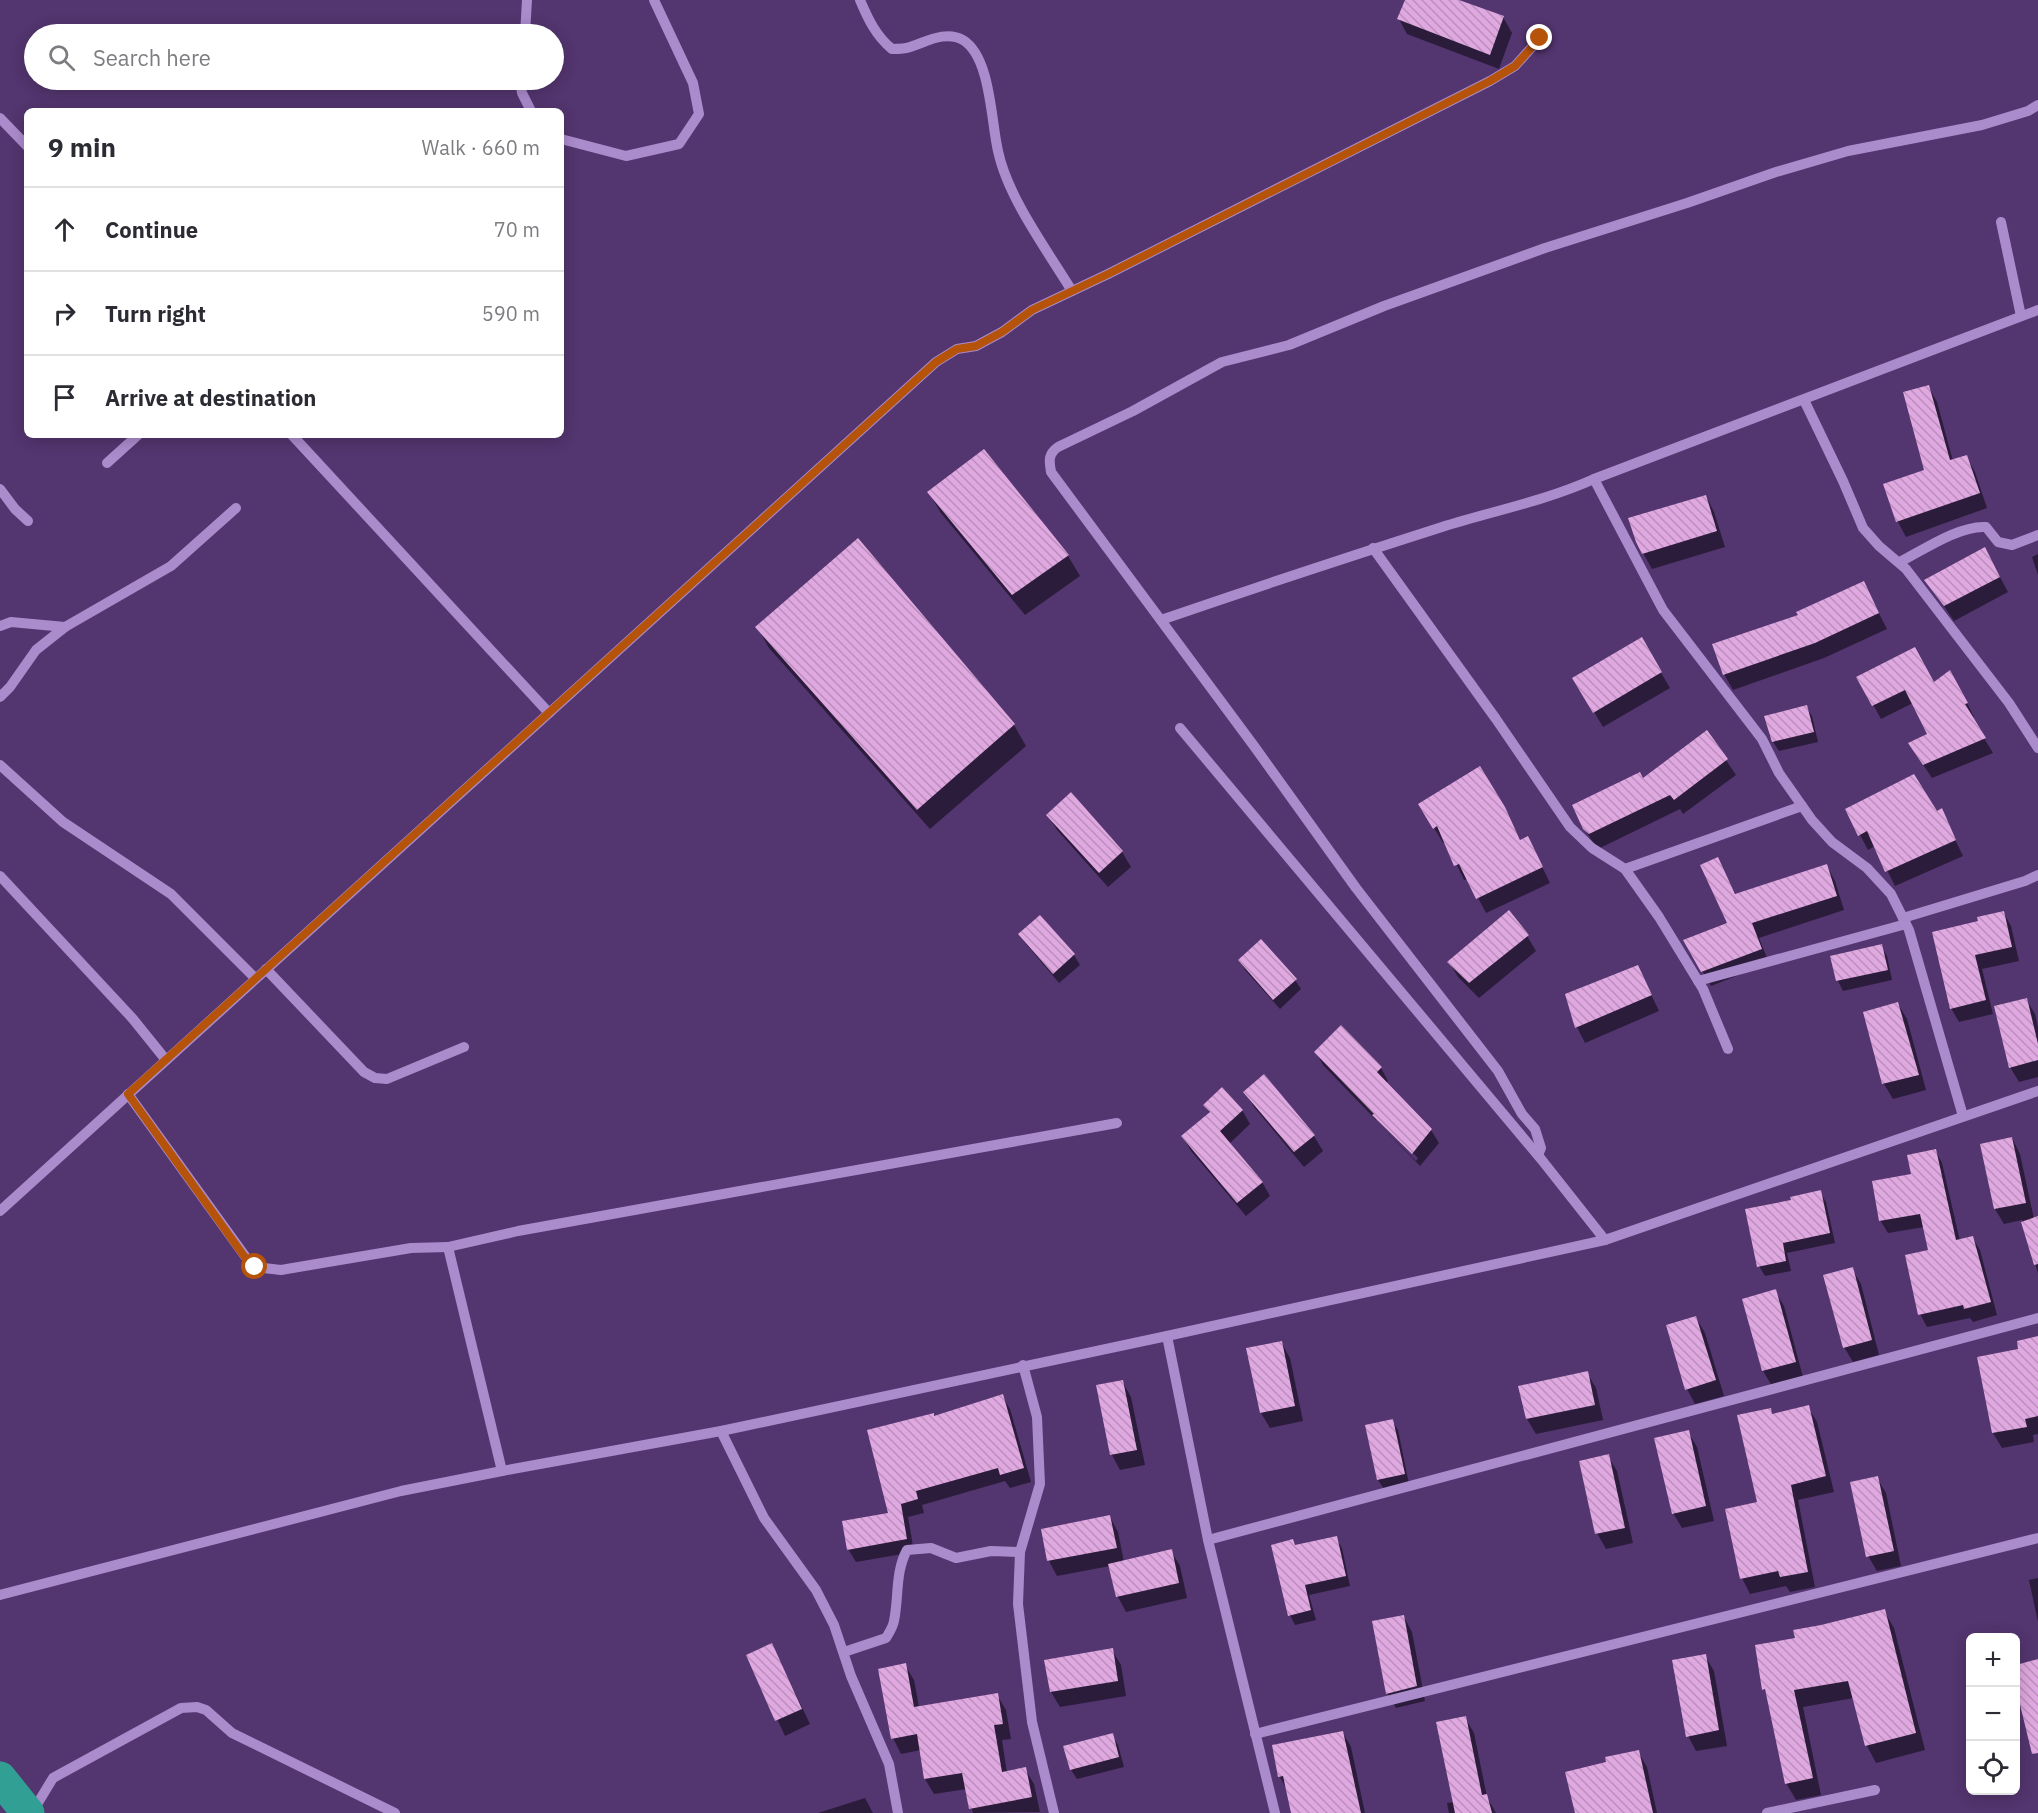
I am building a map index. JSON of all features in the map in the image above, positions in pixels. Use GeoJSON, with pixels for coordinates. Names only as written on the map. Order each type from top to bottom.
{"type":"FeatureCollection","features":[{"type":"Feature","properties":{"kind":"highway"},"geometry":{"type":"LineString","coordinates":[[0,1778],[30,1813]]}},
{"type":"Feature","properties":{"kind":"street"},"geometry":{"type":"LineString","coordinates":[[525,24],[526,0]]}},
{"type":"Feature","properties":{"kind":"street"},"geometry":{"type":"LineString","coordinates":[[564,140],[626,156],[679,144],[699,114],[693,83],[654,0]]}},
{"type":"Feature","properties":{"kind":"street"},"geometry":{"type":"LineString","coordinates":[[860,0],[870,25],[882,41],[892,49],[908,48],[934,37],[948,37],[962,40],[972,50],[981,66],[987,86],[998,152],[1008,179],[1024,213],[1072,291]]}},
{"type":"Feature","properties":{"kind":"street"},"geometry":{"type":"LineString","coordinates":[[0,1211],[936,362],[957,349],[976,346],[1002,332],[1032,310],[1490,81],[1515,66],[1540,38]]}},
{"type":"Feature","properties":{"kind":"street"},"geometry":{"type":"LineString","coordinates":[[522,90],[530,108]]}},
{"type":"Feature","properties":{"kind":"street"},"geometry":{"type":"LineString","coordinates":[[1538,1155],[1541,1148],[1535,1129],[1522,1114],[1498,1071],[1356,888],[1051,472],[1049,460],[1052,452],[1222,362],[1289,345],[1384,306],[1545,248],[1848,151],[1982,125],[2038,105]]}},
{"type":"Feature","properties":{"kind":"street"},"geometry":{"type":"LineString","coordinates":[[0,118],[24,143]]}},
{"type":"Feature","properties":{"kind":"street"},"geometry":{"type":"LineString","coordinates":[[2001,222],[2021,316]]}},
{"type":"Feature","properties":{"kind":"street"},"geometry":{"type":"LineString","coordinates":[[1161,620],[1373,548],[1534,502],[2038,310]]}},
{"type":"Feature","properties":{"kind":"street"},"geometry":{"type":"LineString","coordinates":[[1804,400],[1863,528],[1879,546],[1900,562],[2009,703],[2038,748]]}},
{"type":"Feature","properties":{"kind":"street"},"geometry":{"type":"LineString","coordinates":[[107,463],[135,438]]}},
{"type":"Feature","properties":{"kind":"street"},"geometry":{"type":"LineString","coordinates":[[295,438],[549,713]]}},
{"type":"Feature","properties":{"kind":"street"},"geometry":{"type":"LineString","coordinates":[[1594,479],[1663,610],[1762,739],[1779,773],[1802,806],[1832,842],[1867,868],[1891,894],[1904,921],[1964,1116]]}},
{"type":"Feature","properties":{"kind":"street"},"geometry":{"type":"LineString","coordinates":[[0,489],[15,509],[28,521]]}},
{"type":"Feature","properties":{"kind":"street"},"geometry":{"type":"LineString","coordinates":[[0,697],[10,687],[36,650],[65,627],[171,566],[236,508]]}},
{"type":"Feature","properties":{"kind":"street"},"geometry":{"type":"LineString","coordinates":[[1900,562],[1964,529],[1978,526],[1986,527],[1998,542],[2012,545],[2038,535]]}},
{"type":"Feature","properties":{"kind":"street"},"geometry":{"type":"LineString","coordinates":[[1373,548],[1496,719],[1569,827],[1592,848],[1625,869],[1659,917],[1703,989],[1728,1049]]}},
{"type":"Feature","properties":{"kind":"street"},"geometry":{"type":"LineString","coordinates":[[0,626],[11,622],[65,627]]}},
{"type":"Feature","properties":{"kind":"street"},"geometry":{"type":"LineString","coordinates":[[1180,728],[1538,1155],[1590,1218],[1605,1240]]}},
{"type":"Feature","properties":{"kind":"street"},"geometry":{"type":"LineString","coordinates":[[0,765],[63,822],[171,894],[255,978]]}},
{"type":"Feature","properties":{"kind":"street"},"geometry":{"type":"LineString","coordinates":[[1625,869],[1802,806]]}},
{"type":"Feature","properties":{"kind":"street"},"geometry":{"type":"LineString","coordinates":[[1698,981],[1904,921],[2038,875]]}},
{"type":"Feature","properties":{"kind":"street"},"geometry":{"type":"LineString","coordinates":[[0,876],[134,1019],[166,1060]]}},
{"type":"Feature","properties":{"kind":"street"},"geometry":{"type":"LineString","coordinates":[[266,969],[364,1072],[375,1078],[387,1079],[464,1047]]}},
{"type":"Feature","properties":{"kind":"street"},"geometry":{"type":"LineString","coordinates":[[0,1595],[401,1491],[720,1431],[1605,1240],[2038,1091]]}},
{"type":"Feature","properties":{"kind":"street"},"geometry":{"type":"LineString","coordinates":[[128,1094],[244,1256],[255,1267],[281,1270],[411,1248],[448,1247],[550,1225],[1117,1123]]}},
{"type":"Feature","properties":{"kind":"street"},"geometry":{"type":"LineString","coordinates":[[448,1247],[502,1471]]}},
{"type":"Feature","properties":{"kind":"street"},"geometry":{"type":"LineString","coordinates":[[1208,1540],[2038,1318]]}},
{"type":"Feature","properties":{"kind":"street"},"geometry":{"type":"LineString","coordinates":[[1167,1336],[1208,1540],[1275,1813]]}},
{"type":"Feature","properties":{"kind":"street"},"geometry":{"type":"LineString","coordinates":[[1023,1365],[1037,1417],[1040,1484],[1020,1552],[1018,1604],[1032,1722],[1054,1813]]}},
{"type":"Feature","properties":{"kind":"street"},"geometry":{"type":"LineString","coordinates":[[720,1431],[764,1518],[816,1590],[834,1625],[851,1676],[889,1764],[898,1813]]}},
{"type":"Feature","properties":{"kind":"street"},"geometry":{"type":"LineString","coordinates":[[1255,1734],[2038,1538]]}},
{"type":"Feature","properties":{"kind":"street"},"geometry":{"type":"LineString","coordinates":[[844,1652],[886,1638],[894,1623],[896,1592],[902,1560],[908,1550],[931,1548],[956,1558],[991,1551],[1020,1552]]}},
{"type":"Feature","properties":{"kind":"street"},"geometry":{"type":"LineString","coordinates":[[30,1813],[53,1778],[182,1708],[197,1707],[206,1710],[232,1733],[395,1813]]}},
{"type":"Feature","properties":{"kind":"street"},"geometry":{"type":"LineString","coordinates":[[1767,1813],[1875,1790]]}},
{"type":"Feature","properties":{"kind":"building"},"geometry":{"type":"Polygon","coordinates":[[[1405,0],[1459,0],[1504,16],[1490,55],[1397,19],[1405,0]]]}},
{"type":"Feature","properties":{"kind":"building"},"geometry":{"type":"Polygon","coordinates":[[[1929,385],[1950,460],[1967,455],[1980,493],[1896,522],[1883,484],[1924,470],[1903,392],[1929,385]]]}},
{"type":"Feature","properties":{"kind":"building"},"geometry":{"type":"Polygon","coordinates":[[[984,449],[1069,555],[1012,595],[927,492],[984,449]]]}},
{"type":"Feature","properties":{"kind":"building"},"geometry":{"type":"Polygon","coordinates":[[[1706,495],[1717,531],[1642,554],[1628,518],[1706,495]]]}},
{"type":"Feature","properties":{"kind":"building"},"geometry":{"type":"Polygon","coordinates":[[[858,538],[1015,724],[917,810],[755,627],[858,538]]]}},
{"type":"Feature","properties":{"kind":"building"},"geometry":{"type":"Polygon","coordinates":[[[1985,547],[2000,577],[1944,606],[1924,580],[1985,547]]]}},
{"type":"Feature","properties":{"kind":"building"},"geometry":{"type":"Polygon","coordinates":[[[1864,581],[1879,613],[1815,643],[1723,675],[1712,644],[1798,615],[1796,612],[1864,581]]]}},
{"type":"Feature","properties":{"kind":"building"},"geometry":{"type":"Polygon","coordinates":[[[1642,637],[1662,672],[1593,713],[1572,678],[1642,637]]]}},
{"type":"Feature","properties":{"kind":"building"},"geometry":{"type":"Polygon","coordinates":[[[1915,647],[1934,682],[1950,670],[1968,703],[1965,704],[1986,738],[1923,765],[1908,743],[1927,734],[1905,690],[1872,706],[1856,677],[1915,647]]]}},
{"type":"Feature","properties":{"kind":"building"},"geometry":{"type":"Polygon","coordinates":[[[1807,705],[1814,732],[1772,742],[1764,716],[1807,705]]]}},
{"type":"Feature","properties":{"kind":"building"},"geometry":{"type":"Polygon","coordinates":[[[1707,730],[1728,759],[1674,800],[1670,795],[1589,834],[1583,829],[1572,805],[1640,772],[1643,778],[1707,730]]]}},
{"type":"Feature","properties":{"kind":"building"},"geometry":{"type":"Polygon","coordinates":[[[1480,766],[1505,807],[1520,840],[1528,836],[1543,867],[1476,899],[1459,864],[1454,866],[1437,826],[1433,829],[1418,804],[1480,766]]]}},
{"type":"Feature","properties":{"kind":"building"},"geometry":{"type":"Polygon","coordinates":[[[1914,774],[1937,811],[1942,808],[1956,840],[1885,872],[1867,831],[1858,836],[1845,809],[1914,774]]]}},
{"type":"Feature","properties":{"kind":"building"},"geometry":{"type":"Polygon","coordinates":[[[1071,792],[1123,851],[1099,873],[1046,815],[1071,792]]]}},
{"type":"Feature","properties":{"kind":"building"},"geometry":{"type":"Polygon","coordinates":[[[1718,857],[1735,894],[1827,864],[1837,896],[1752,923],[1762,949],[1701,972],[1683,940],[1727,923],[1700,865],[1718,857]]]}},
{"type":"Feature","properties":{"kind":"building"},"geometry":{"type":"Polygon","coordinates":[[[1509,910],[1529,935],[1469,983],[1447,962],[1509,910]]]}},
{"type":"Feature","properties":{"kind":"building"},"geometry":{"type":"Polygon","coordinates":[[[2004,911],[2012,947],[1975,955],[1986,1000],[1950,1009],[1932,932],[1978,921],[1977,917],[2004,911]]]}},
{"type":"Feature","properties":{"kind":"building"},"geometry":{"type":"Polygon","coordinates":[[[1040,915],[1075,954],[1053,974],[1018,934],[1040,915]]]}},
{"type":"Feature","properties":{"kind":"building"},"geometry":{"type":"Polygon","coordinates":[[[1261,939],[1297,979],[1273,1000],[1238,960],[1261,939]]]}},
{"type":"Feature","properties":{"kind":"building"},"geometry":{"type":"Polygon","coordinates":[[[1882,944],[1888,970],[1836,981],[1830,956],[1882,944]]]}},
{"type":"Feature","properties":{"kind":"building"},"geometry":{"type":"Polygon","coordinates":[[[1638,965],[1652,995],[1575,1028],[1565,994],[1638,965]]]}},
{"type":"Feature","properties":{"kind":"building"},"geometry":{"type":"Polygon","coordinates":[[[2027,998],[2038,1044],[2038,1060],[2009,1068],[1994,1006],[2027,998]]]}},
{"type":"Feature","properties":{"kind":"building"},"geometry":{"type":"Polygon","coordinates":[[[1898,1002],[1919,1075],[1882,1084],[1863,1012],[1898,1002]]]}},
{"type":"Feature","properties":{"kind":"building"},"geometry":{"type":"Polygon","coordinates":[[[1341,1025],[1382,1067],[1377,1072],[1432,1129],[1412,1154],[1372,1115],[1374,1114],[1314,1052],[1341,1025]]]}},
{"type":"Feature","properties":{"kind":"building"},"geometry":{"type":"Polygon","coordinates":[[[1264,1074],[1315,1135],[1294,1152],[1243,1092],[1264,1074]]]}},
{"type":"Feature","properties":{"kind":"building"},"geometry":{"type":"Polygon","coordinates":[[[1222,1087],[1243,1110],[1220,1131],[1263,1182],[1237,1203],[1181,1136],[1210,1112],[1203,1105],[1222,1087]]]}},
{"type":"Feature","properties":{"kind":"building"},"geometry":{"type":"Polygon","coordinates":[[[2012,1137],[2026,1203],[1994,1209],[1980,1144],[2012,1137]]]}},
{"type":"Feature","properties":{"kind":"building"},"geometry":{"type":"Polygon","coordinates":[[[1936,1149],[1956,1240],[1973,1236],[1991,1302],[1964,1309],[1963,1305],[1918,1315],[1905,1255],[1928,1250],[1920,1214],[1879,1221],[1872,1181],[1911,1174],[1907,1155],[1936,1149]]]}},
{"type":"Feature","properties":{"kind":"building"},"geometry":{"type":"Polygon","coordinates":[[[1821,1190],[1830,1233],[1783,1243],[1786,1261],[1757,1267],[1745,1209],[1791,1200],[1790,1197],[1821,1190]]]}},
{"type":"Feature","properties":{"kind":"building"},"geometry":{"type":"Polygon","coordinates":[[[2038,1216],[2038,1264],[2034,1265],[2021,1222],[2038,1216]]]}},
{"type":"Feature","properties":{"kind":"building"},"geometry":{"type":"Polygon","coordinates":[[[1853,1267],[1872,1340],[1843,1348],[1823,1275],[1853,1267]]]}},
{"type":"Feature","properties":{"kind":"building"},"geometry":{"type":"Polygon","coordinates":[[[1776,1289],[1796,1362],[1762,1371],[1742,1299],[1776,1289]]]}},
{"type":"Feature","properties":{"kind":"building"},"geometry":{"type":"Polygon","coordinates":[[[1696,1316],[1716,1380],[1685,1390],[1666,1325],[1696,1316]]]}},
{"type":"Feature","properties":{"kind":"building"},"geometry":{"type":"Polygon","coordinates":[[[2038,1336],[2038,1416],[2025,1419],[2027,1427],[1992,1433],[1977,1357],[2018,1349],[2017,1341],[2038,1336]]]}},
{"type":"Feature","properties":{"kind":"building"},"geometry":{"type":"Polygon","coordinates":[[[1282,1341],[1295,1406],[1260,1413],[1246,1348],[1282,1341]]]}},
{"type":"Feature","properties":{"kind":"building"},"geometry":{"type":"Polygon","coordinates":[[[1588,1371],[1595,1405],[1526,1419],[1518,1386],[1588,1371]]]}},
{"type":"Feature","properties":{"kind":"building"},"geometry":{"type":"Polygon","coordinates":[[[1123,1380],[1137,1450],[1110,1455],[1096,1385],[1123,1380]]]}},
{"type":"Feature","properties":{"kind":"building"},"geometry":{"type":"Polygon","coordinates":[[[1003,1394],[1024,1468],[1000,1475],[998,1468],[916,1491],[918,1499],[901,1504],[907,1539],[847,1550],[842,1521],[888,1513],[867,1430],[934,1413],[934,1416],[1003,1394]]]}},
{"type":"Feature","properties":{"kind":"building"},"geometry":{"type":"Polygon","coordinates":[[[1809,1405],[1826,1476],[1791,1485],[1808,1572],[1780,1577],[1778,1571],[1740,1579],[1725,1509],[1757,1502],[1737,1415],[1771,1408],[1772,1414],[1809,1405]]]}},
{"type":"Feature","properties":{"kind":"building"},"geometry":{"type":"Polygon","coordinates":[[[1393,1419],[1405,1474],[1377,1480],[1365,1425],[1393,1419]]]}},
{"type":"Feature","properties":{"kind":"building"},"geometry":{"type":"Polygon","coordinates":[[[1689,1430],[1706,1506],[1672,1514],[1654,1438],[1689,1430]]]}},
{"type":"Feature","properties":{"kind":"building"},"geometry":{"type":"Polygon","coordinates":[[[1609,1454],[1625,1528],[1595,1534],[1579,1461],[1609,1454]]]}},
{"type":"Feature","properties":{"kind":"building"},"geometry":{"type":"Polygon","coordinates":[[[1878,1476],[1894,1551],[1866,1557],[1850,1482],[1878,1476]]]}},
{"type":"Feature","properties":{"kind":"building"},"geometry":{"type":"Polygon","coordinates":[[[1110,1515],[1117,1548],[1047,1561],[1041,1529],[1110,1515]]]}},
{"type":"Feature","properties":{"kind":"building"},"geometry":{"type":"Polygon","coordinates":[[[1337,1536],[1346,1576],[1305,1585],[1311,1610],[1288,1616],[1271,1545],[1293,1539],[1295,1545],[1337,1536]]]}},
{"type":"Feature","properties":{"kind":"building"},"geometry":{"type":"Polygon","coordinates":[[[1172,1549],[1179,1583],[1116,1597],[1108,1564],[1172,1549]]]}},
{"type":"Feature","properties":{"kind":"building"},"geometry":{"type":"Polygon","coordinates":[[[1885,1609],[1916,1733],[1865,1746],[1848,1681],[1794,1690],[1813,1778],[1785,1784],[1765,1689],[1762,1690],[1755,1645],[1795,1638],[1793,1630],[1885,1609]]]}},
{"type":"Feature","properties":{"kind":"building"},"geometry":{"type":"Polygon","coordinates":[[[1404,1615],[1417,1686],[1386,1694],[1372,1621],[1404,1615]]]}},
{"type":"Feature","properties":{"kind":"building"},"geometry":{"type":"Polygon","coordinates":[[[772,1643],[802,1709],[775,1721],[746,1655],[772,1643]]]}},
{"type":"Feature","properties":{"kind":"building"},"geometry":{"type":"Polygon","coordinates":[[[1113,1648],[1118,1681],[1050,1692],[1044,1660],[1113,1648]]]}},
{"type":"Feature","properties":{"kind":"building"},"geometry":{"type":"Polygon","coordinates":[[[1706,1654],[1719,1730],[1686,1737],[1672,1660],[1706,1654]]]}},
{"type":"Feature","properties":{"kind":"building"},"geometry":{"type":"Polygon","coordinates":[[[2038,1659],[2038,1753],[2032,1754],[2020,1704],[2020,1664],[2038,1659]]]}},
{"type":"Feature","properties":{"kind":"building"},"geometry":{"type":"Polygon","coordinates":[[[906,1663],[914,1707],[998,1693],[1003,1724],[994,1725],[1002,1772],[1026,1767],[1032,1797],[969,1809],[962,1773],[924,1779],[917,1734],[891,1739],[878,1669],[906,1663]]]}},
{"type":"Feature","properties":{"kind":"building"},"geometry":{"type":"Polygon","coordinates":[[[1466,1716],[1482,1795],[1487,1794],[1492,1813],[1455,1813],[1436,1722],[1466,1716]]]}},
{"type":"Feature","properties":{"kind":"building"},"geometry":{"type":"Polygon","coordinates":[[[1343,1731],[1361,1813],[1291,1813],[1283,1776],[1278,1777],[1272,1745],[1343,1731]]]}},
{"type":"Feature","properties":{"kind":"building"},"geometry":{"type":"Polygon","coordinates":[[[1113,1733],[1119,1757],[1070,1770],[1063,1746],[1113,1733]]]}},
{"type":"Feature","properties":{"kind":"building"},"geometry":{"type":"Polygon","coordinates":[[[1639,1750],[1653,1813],[1575,1813],[1565,1772],[1606,1762],[1605,1757],[1639,1750]]]}},
{"type":"Feature","properties":{"kind":"route"},"geometry":{"type":"LineString","coordinates":[[255,1267],[244,1256],[128,1094],[936,362],[957,349],[976,346],[1002,332],[1032,310],[1490,81],[1515,66],[1540,38]]}}]}
